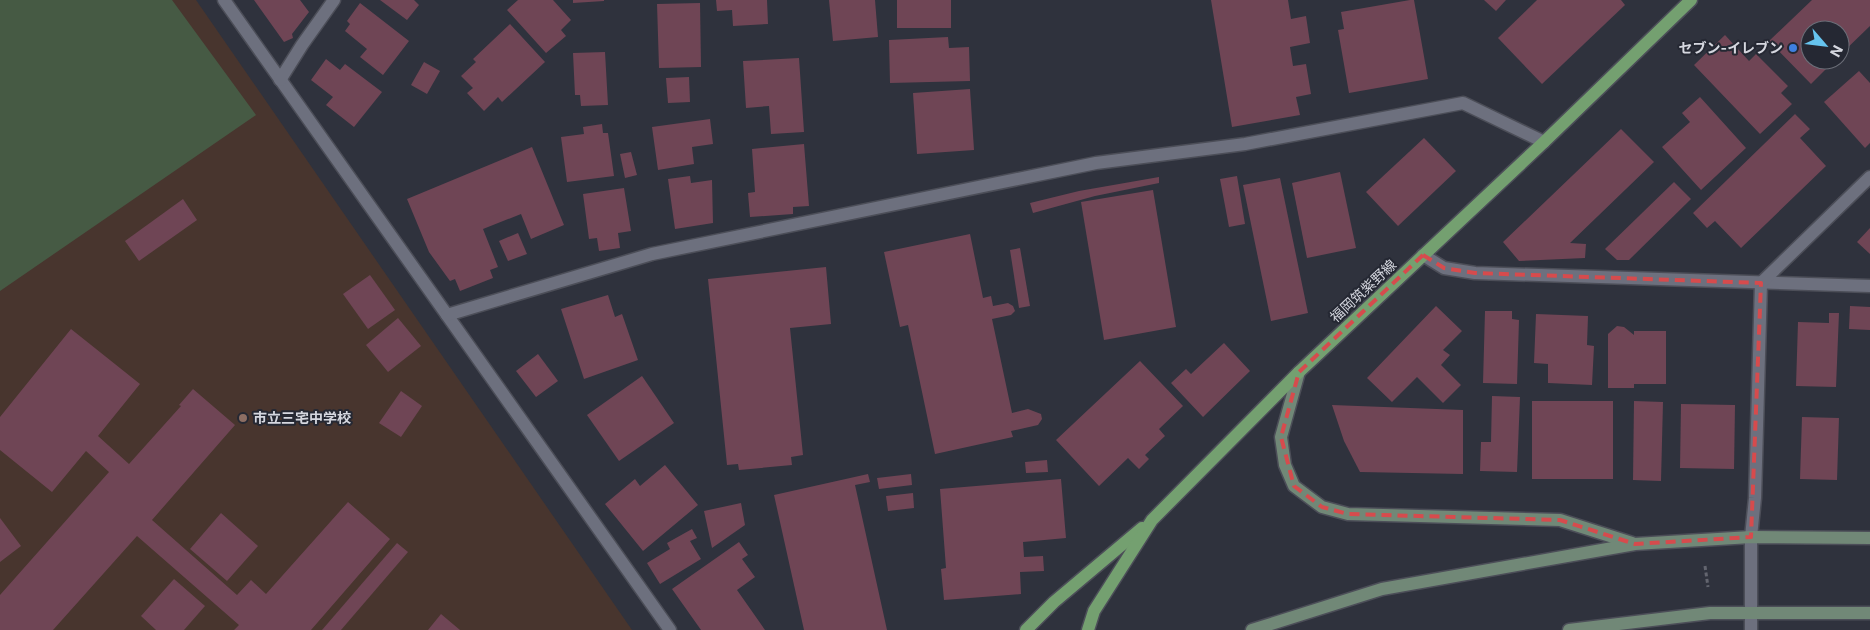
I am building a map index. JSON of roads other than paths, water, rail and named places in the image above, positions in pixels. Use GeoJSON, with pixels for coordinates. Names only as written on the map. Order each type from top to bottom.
{"type":"FeatureCollection","features":[{"type":"Feature","properties":{"kind":"main road","name":"福岡筑紫野線"},"geometry":{"type":"LineString","coordinates":[[1088,630],[1094,611],[1152,520],[1299,372],[1544,142],[1691,0]]}},
{"type":"Feature","properties":{"kind":"main road"},"geometry":{"type":"LineString","coordinates":[[1026,630],[1054,602],[1152,520]]}},
{"type":"Feature","properties":{"kind":"street"},"geometry":{"type":"LineString","coordinates":[[224,0],[670,630]]}},
{"type":"Feature","properties":{"kind":"street"},"geometry":{"type":"LineString","coordinates":[[280,80],[334,0]]}},
{"type":"Feature","properties":{"kind":"street"},"geometry":{"type":"LineString","coordinates":[[447,315],[652,254],[1096,163],[1245,144],[1463,103],[1544,142]]}},
{"type":"Feature","properties":{"kind":"street"},"geometry":{"type":"LineString","coordinates":[[1750,630],[1751,537],[1755,498],[1761,283],[1870,177]]}},
{"type":"Feature","properties":{"kind":"street"},"geometry":{"type":"LineString","coordinates":[[1423,255],[1444,268],[1475,273],[1870,286]]}},
{"type":"Feature","properties":{"kind":"street"},"geometry":{"type":"LineString","coordinates":[[1299,372],[1282,437],[1286,465],[1294,486],[1322,507],[1348,514],[1560,520],[1634,544]]}},
{"type":"Feature","properties":{"kind":"street"},"geometry":{"type":"LineString","coordinates":[[1252,630],[1382,589],[1634,544],[1751,537],[1870,538]]}},
{"type":"Feature","properties":{"kind":"street"},"geometry":{"type":"LineString","coordinates":[[1569,630],[1710,612],[1870,613]]}},
{"type":"Feature","properties":{"kind":"place","name":"セブン-イレブン"},"geometry":{"type":"Point","coordinates":[1793,48]}},
{"type":"Feature","properties":{"kind":"place","name":"市立三宅中学校"},"geometry":{"type":"Point","coordinates":[243,418]}}]}
